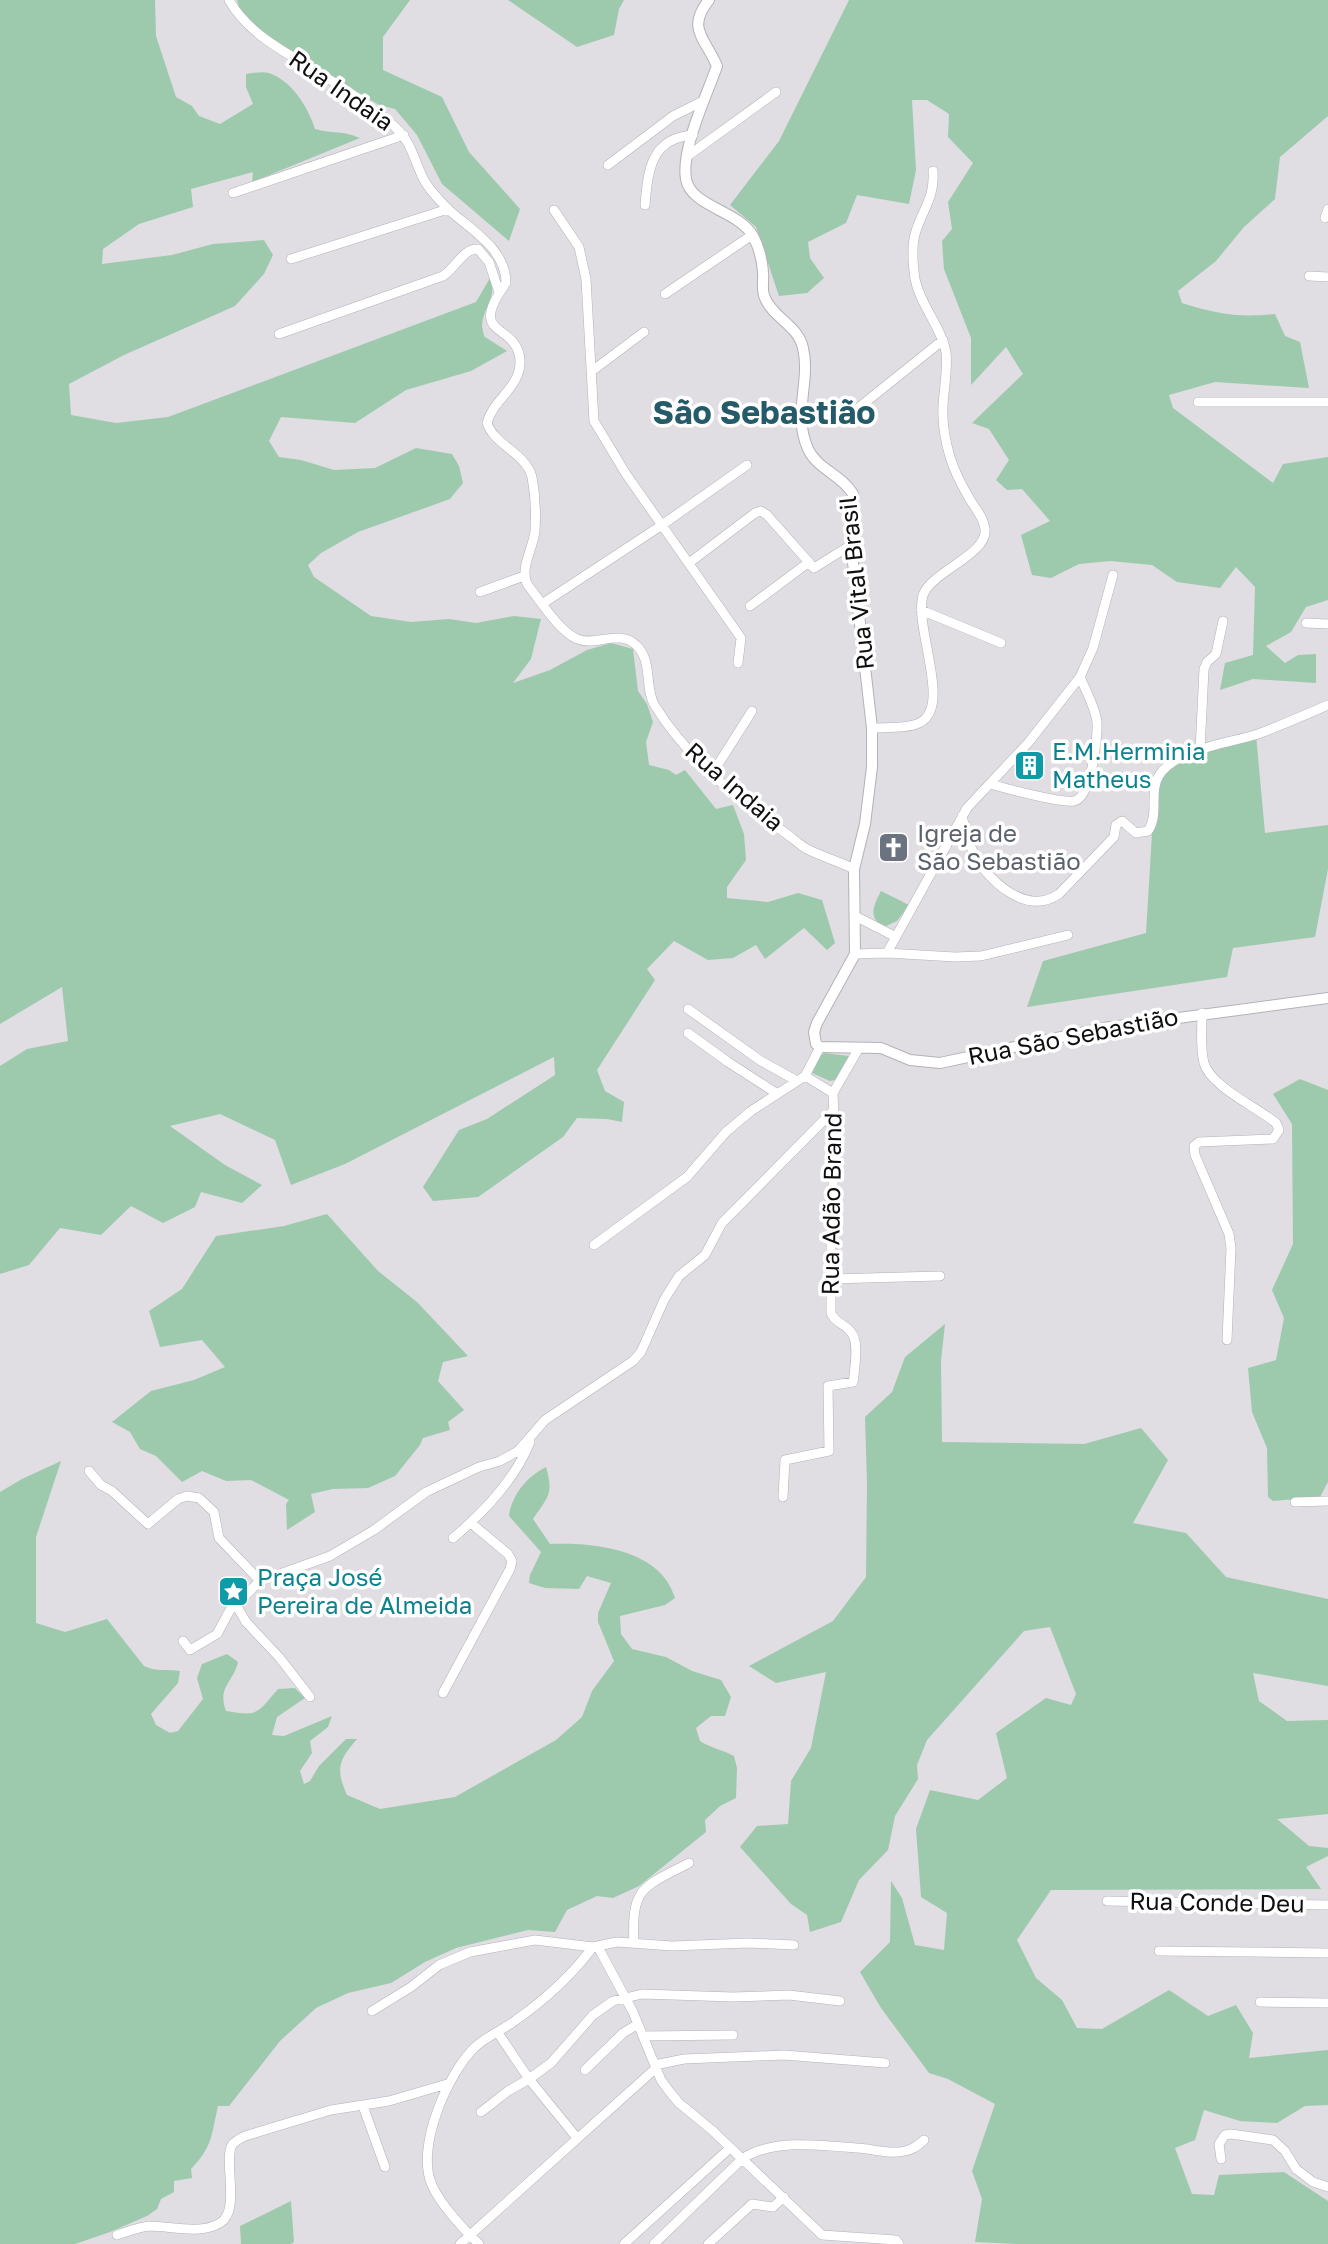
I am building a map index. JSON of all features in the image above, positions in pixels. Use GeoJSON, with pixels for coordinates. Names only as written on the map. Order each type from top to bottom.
{"type":"FeatureCollection","features":[{"type":"Feature","properties":{"kind":"street","name":"Rua Indaia"},"geometry":{"type":"LineString","coordinates":[[229,0],[253,32],[356,97],[404,135],[412,147],[422,177],[448,209],[477,232],[504,264],[506,283],[493,301],[490,317],[493,324],[514,344],[520,356],[520,365],[510,390],[492,411],[487,423],[492,432],[527,467],[532,480],[535,529],[524,576],[527,584],[564,629],[579,640],[624,638],[637,646],[645,659],[650,694],[656,707],[678,737],[712,774],[805,848],[854,869]]}},
{"type":"Feature","properties":{"kind":"street"},"geometry":{"type":"LineString","coordinates":[[665,294],[752,234],[740,220],[703,200],[689,187],[686,169],[693,135],[717,66],[697,27],[697,18],[709,0]]}},
{"type":"Feature","properties":{"kind":"street"},"geometry":{"type":"LineString","coordinates":[[689,155],[776,92]]}},
{"type":"Feature","properties":{"kind":"street"},"geometry":{"type":"LineString","coordinates":[[608,165],[673,116],[703,101]]}},
{"type":"Feature","properties":{"kind":"street"},"geometry":{"type":"LineString","coordinates":[[233,193],[404,135]]}},
{"type":"Feature","properties":{"kind":"street"},"geometry":{"type":"LineString","coordinates":[[645,205],[647,177],[664,144],[673,138],[693,135]]}},
{"type":"Feature","properties":{"kind":"street"},"geometry":{"type":"LineString","coordinates":[[872,728],[917,724],[927,716],[933,697],[933,683],[920,602],[927,588],[944,571],[978,548],[986,531],[984,522],[951,460],[944,432],[946,355],[943,340],[919,291],[914,267],[915,234],[928,208],[934,181],[933,171]]}},
{"type":"Feature","properties":{"kind":"street"},"geometry":{"type":"LineString","coordinates":[[291,259],[448,209]]}},
{"type":"Feature","properties":{"kind":"street"},"geometry":{"type":"LineString","coordinates":[[554,210],[579,247],[586,279],[594,421],[626,474],[741,638],[738,663]]}},
{"type":"Feature","properties":{"kind":"street","name":"Rua Vital Brasil"},"geometry":{"type":"LineString","coordinates":[[752,234],[760,251],[763,296],[795,331],[804,350],[801,423],[809,452],[828,472],[849,487],[853,494],[851,545],[872,728],[870,787],[865,824],[854,869],[855,954]]}},
{"type":"Feature","properties":{"kind":"street"},"geometry":{"type":"LineString","coordinates":[[279,334],[443,276],[453,270],[472,248],[478,248],[489,262],[499,292]]}},
{"type":"Feature","properties":{"kind":"street"},"geometry":{"type":"LineString","coordinates":[[1309,276],[1328,277]]}},
{"type":"Feature","properties":{"kind":"street"},"geometry":{"type":"LineString","coordinates":[[592,371],[644,332]]}},
{"type":"Feature","properties":{"kind":"street"},"geometry":{"type":"LineString","coordinates":[[847,417],[943,340]]}},
{"type":"Feature","properties":{"kind":"street"},"geometry":{"type":"LineString","coordinates":[[1198,402],[1328,402]]}},
{"type":"Feature","properties":{"kind":"street"},"geometry":{"type":"LineString","coordinates":[[542,604],[747,465]]}},
{"type":"Feature","properties":{"kind":"street"},"geometry":{"type":"LineString","coordinates":[[689,563],[761,511],[765,512],[811,565]]}},
{"type":"Feature","properties":{"kind":"street"},"geometry":{"type":"LineString","coordinates":[[750,606],[811,565],[851,545]]}},
{"type":"Feature","properties":{"kind":"street"},"geometry":{"type":"LineString","coordinates":[[887,953],[962,816],[1028,743],[1080,677],[1089,660],[1113,575]]}},
{"type":"Feature","properties":{"kind":"street"},"geometry":{"type":"LineString","coordinates":[[480,592],[524,576]]}},
{"type":"Feature","properties":{"kind":"street"},"geometry":{"type":"LineString","coordinates":[[921,610],[1000,643]]}},
{"type":"Feature","properties":{"kind":"street"},"geometry":{"type":"LineString","coordinates":[[1200,751],[1204,669],[1216,654],[1223,621]]}},
{"type":"Feature","properties":{"kind":"street"},"geometry":{"type":"LineString","coordinates":[[1306,623],[1328,624]]}},
{"type":"Feature","properties":{"kind":"street"},"geometry":{"type":"LineString","coordinates":[[990,785],[1075,801],[1081,798],[1090,778],[1097,724],[1080,677]]}},
{"type":"Feature","properties":{"kind":"street"},"geometry":{"type":"LineString","coordinates":[[962,816],[973,852],[1002,887],[1015,896],[1030,901],[1049,901],[1114,837],[1116,825],[1122,821],[1136,833],[1149,831],[1153,824],[1155,784],[1159,775],[1177,759],[1256,734],[1328,705]]}},
{"type":"Feature","properties":{"kind":"street"},"geometry":{"type":"LineString","coordinates":[[712,774],[752,711]]}},
{"type":"Feature","properties":{"kind":"street"},"geometry":{"type":"LineString","coordinates":[[855,916],[896,937]]}},
{"type":"Feature","properties":{"kind":"street"},"geometry":{"type":"LineString","coordinates":[[594,1245],[687,1177],[726,1132],[776,1093],[801,1078],[820,1047],[814,1040],[817,1023],[855,954],[981,956],[1068,935]]}},
{"type":"Feature","properties":{"kind":"street","name":"Rua São Sebastião"},"geometry":{"type":"LineString","coordinates":[[820,1047],[881,1048],[910,1060],[940,1063],[1103,1028],[1328,998]]}},
{"type":"Feature","properties":{"kind":"street"},"geometry":{"type":"LineString","coordinates":[[688,1009],[761,1061],[833,1093],[859,1048]]}},
{"type":"Feature","properties":{"kind":"street"},"geometry":{"type":"LineString","coordinates":[[1202,1013],[1202,1052],[1205,1067],[1221,1085],[1273,1120],[1279,1130],[1273,1139],[1199,1142],[1194,1146],[1195,1155],[1231,1241],[1227,1340]]}},
{"type":"Feature","properties":{"kind":"street"},"geometry":{"type":"LineString","coordinates":[[688,1033],[776,1093]]}},
{"type":"Feature","properties":{"kind":"street","name":"Rua Adão Brand"},"geometry":{"type":"LineString","coordinates":[[783,1497],[785,1460],[826,1453],[830,1448],[828,1386],[848,1384],[853,1382],[855,1376],[855,1338],[850,1330],[832,1318],[830,1279],[835,1139],[833,1093]]}},
{"type":"Feature","properties":{"kind":"street"},"geometry":{"type":"LineString","coordinates":[[183,1641],[190,1650],[217,1634],[235,1603],[260,1581],[330,1556],[374,1530],[426,1492],[518,1451],[545,1420],[633,1361],[641,1352],[664,1300],[679,1276],[705,1255],[722,1223],[832,1112]]}},
{"type":"Feature","properties":{"kind":"street"},"geometry":{"type":"LineString","coordinates":[[830,1279],[940,1276]]}},
{"type":"Feature","properties":{"kind":"street"},"geometry":{"type":"LineString","coordinates":[[453,1538],[471,1523],[509,1478],[534,1432]]}},
{"type":"Feature","properties":{"kind":"street"},"geometry":{"type":"LineString","coordinates":[[89,1471],[146,1524],[178,1499],[187,1496],[199,1498],[214,1512],[219,1538],[260,1581]]}},
{"type":"Feature","properties":{"kind":"street"},"geometry":{"type":"LineString","coordinates":[[1296,1502],[1328,1501]]}},
{"type":"Feature","properties":{"kind":"street"},"geometry":{"type":"LineString","coordinates":[[443,1693],[512,1561],[508,1554],[471,1523]]}},
{"type":"Feature","properties":{"kind":"street"},"geometry":{"type":"LineString","coordinates":[[235,1603],[246,1622],[279,1657],[310,1697]]}},
{"type":"Feature","properties":{"kind":"street"},"geometry":{"type":"LineString","coordinates":[[634,1943],[632,1917],[640,1893],[655,1881],[689,1863]]}},
{"type":"Feature","properties":{"kind":"street","name":"Rua Conde Deu"},"geometry":{"type":"LineString","coordinates":[[1107,1901],[1328,1905]]}},
{"type":"Feature","properties":{"kind":"street"},"geometry":{"type":"LineString","coordinates":[[372,2011],[411,1987],[439,1965],[470,1952],[535,1940],[596,1947],[611,1942],[672,1946],[748,1943],[794,1945]]}},
{"type":"Feature","properties":{"kind":"street"},"geometry":{"type":"LineString","coordinates":[[596,1947],[638,2024],[661,2080],[679,2103],[783,2197],[820,2240],[896,2240],[899,2244]]}},
{"type":"Feature","properties":{"kind":"street"},"geometry":{"type":"LineString","coordinates":[[479,2244],[434,2189],[429,2176],[432,2128],[447,2084],[477,2045],[498,2033],[566,1980],[596,1947]]}},
{"type":"Feature","properties":{"kind":"street"},"geometry":{"type":"LineString","coordinates":[[1159,1951],[1328,1953]]}},
{"type":"Feature","properties":{"kind":"street"},"geometry":{"type":"LineString","coordinates":[[481,2112],[561,2053],[605,2005],[624,1998],[642,1994],[733,1997],[789,1995],[840,2001]]}},
{"type":"Feature","properties":{"kind":"street"},"geometry":{"type":"LineString","coordinates":[[1260,2002],[1328,2003]]}},
{"type":"Feature","properties":{"kind":"street"},"geometry":{"type":"LineString","coordinates":[[585,2070],[623,2033],[638,2024]]}},
{"type":"Feature","properties":{"kind":"street"},"geometry":{"type":"LineString","coordinates":[[498,2033],[529,2079],[577,2138]]}},
{"type":"Feature","properties":{"kind":"street"},"geometry":{"type":"LineString","coordinates":[[643,2036],[733,2035]]}},
{"type":"Feature","properties":{"kind":"street"},"geometry":{"type":"LineString","coordinates":[[460,2244],[655,2066],[684,2059],[784,2055],[886,2063]]}},
{"type":"Feature","properties":{"kind":"street"},"geometry":{"type":"LineString","coordinates":[[117,2235],[146,2226],[186,2229],[221,2223],[228,2216],[232,2182],[230,2152],[235,2141],[266,2128],[320,2113],[389,2101],[447,2084]]}},
{"type":"Feature","properties":{"kind":"street"},"geometry":{"type":"LineString","coordinates":[[363,2106],[385,2167]]}},
{"type":"Feature","properties":{"kind":"street"},"geometry":{"type":"LineString","coordinates":[[1221,2160],[1219,2144],[1225,2135],[1264,2137],[1279,2145],[1296,2169],[1313,2182],[1328,2187]]}},
{"type":"Feature","properties":{"kind":"street"},"geometry":{"type":"LineString","coordinates":[[654,2244],[742,2159],[758,2149],[772,2146],[838,2147],[896,2152],[907,2151],[924,2140]]}},
{"type":"Feature","properties":{"kind":"street"},"geometry":{"type":"LineString","coordinates":[[624,2244],[730,2148]]}},
{"type":"Feature","properties":{"kind":"street"},"geometry":{"type":"LineString","coordinates":[[708,2244],[752,2204],[773,2207],[783,2197]]}},
{"type":"Feature","properties":{"kind":"green space"},"geometry":{"type":"Polygon","coordinates":[[[0,0],[155,0],[156,36],[176,97],[192,106],[199,116],[220,124],[253,104],[246,87],[246,74],[266,72],[292,88],[308,112],[315,129],[360,138],[252,182],[253,172],[191,189],[193,207],[139,224],[103,249],[102,264],[172,255],[213,244],[264,240],[273,255],[264,274],[235,306],[124,355],[69,384],[71,415],[116,423],[168,417],[476,302],[490,278],[492,291],[482,325],[485,337],[507,351],[471,371],[406,390],[355,423],[281,417],[269,441],[279,457],[301,460],[334,470],[375,468],[416,448],[452,454],[459,466],[463,483],[450,499],[358,532],[321,553],[308,565],[314,577],[371,616],[411,622],[449,619],[476,623],[514,616],[541,619],[531,659],[513,683],[550,670],[587,650],[611,643],[633,649],[638,691],[647,704],[653,722],[646,742],[649,765],[669,770],[676,775],[685,770],[716,809],[733,805],[744,834],[746,860],[727,887],[727,898],[768,902],[798,893],[822,900],[835,943],[827,950],[804,928],[765,959],[756,945],[733,958],[708,960],[674,941],[647,969],[655,980],[597,1070],[605,1091],[624,1102],[622,1122],[577,1118],[563,1137],[478,1197],[433,1201],[423,1187],[459,1130],[487,1119],[555,1075],[554,1057],[345,1164],[291,1185],[275,1140],[220,1114],[170,1126],[225,1165],[262,1185],[242,1203],[201,1192],[195,1207],[163,1223],[131,1206],[101,1235],[60,1228],[29,1265],[0,1274],[0,1066],[27,1049],[68,1041],[62,987],[0,1024],[0,0]]]}},
{"type":"Feature","properties":{"kind":"green space"},"geometry":{"type":"Polygon","coordinates":[[[237,0],[410,0],[383,37],[383,70],[442,97],[469,152],[520,209],[509,241],[442,184],[417,135],[395,109],[379,105],[251,27],[237,0]]]}},
{"type":"Feature","properties":{"kind":"green space"},"geometry":{"type":"Polygon","coordinates":[[[508,0],[624,0],[619,9],[614,35],[577,47],[508,0]]]}},
{"type":"Feature","properties":{"kind":"green space"},"geometry":{"type":"Polygon","coordinates":[[[849,0],[1328,0],[1328,116],[1280,157],[1275,199],[1244,227],[1216,261],[1178,291],[1182,303],[1206,310],[1239,315],[1275,314],[1285,336],[1300,342],[1309,388],[1215,382],[1169,395],[1173,408],[1273,483],[1283,464],[1328,457],[1328,600],[1306,607],[1291,632],[1266,646],[1285,663],[1298,655],[1316,654],[1316,683],[1253,679],[1220,690],[1225,663],[1253,655],[1255,587],[1236,567],[1220,588],[1177,582],[1152,565],[1110,561],[1079,564],[1051,578],[1032,575],[1021,535],[1050,521],[1022,489],[1007,490],[996,480],[1009,460],[989,429],[972,423],[1023,374],[1006,347],[971,385],[971,338],[944,269],[942,241],[952,229],[948,202],[973,163],[948,137],[949,114],[927,100],[912,100],[916,170],[909,204],[857,195],[846,223],[808,242],[810,258],[824,278],[807,293],[779,296],[756,227],[730,205],[779,141],[849,0]]]}},
{"type":"Feature","properties":{"kind":"green space"},"geometry":{"type":"Polygon","coordinates":[[[1256,735],[1265,833],[1328,825],[1328,869],[1315,937],[1233,948],[1227,977],[1027,1007],[1043,961],[1146,933],[1155,784],[1177,759],[1256,735]]]}},
{"type":"Feature","properties":{"kind":"green space"},"geometry":{"type":"Polygon","coordinates":[[[881,891],[909,905],[897,921],[884,927],[874,915],[874,906],[881,891]]]}},
{"type":"Feature","properties":{"kind":"green space"},"geometry":{"type":"Polygon","coordinates":[[[824,1053],[849,1056],[835,1080],[830,1081],[812,1073],[819,1057],[824,1053]]]}},
{"type":"Feature","properties":{"kind":"green space"},"geometry":{"type":"Polygon","coordinates":[[[1300,1079],[1328,1090],[1328,1482],[1320,1497],[1273,1501],[1268,1497],[1267,1448],[1252,1412],[1248,1368],[1276,1360],[1284,1318],[1272,1290],[1293,1244],[1292,1124],[1273,1094],[1300,1079]]]}},
{"type":"Feature","properties":{"kind":"green space"},"geometry":{"type":"Polygon","coordinates":[[[327,1214],[378,1271],[417,1302],[468,1356],[443,1362],[438,1381],[464,1410],[448,1422],[450,1430],[423,1438],[395,1476],[368,1488],[333,1489],[311,1494],[315,1512],[287,1530],[286,1504],[289,1500],[251,1480],[226,1481],[202,1471],[182,1482],[156,1456],[140,1449],[130,1432],[112,1422],[151,1391],[194,1380],[225,1367],[202,1340],[160,1347],[149,1311],[182,1289],[216,1236],[284,1226],[327,1214]]]}},
{"type":"Feature","properties":{"kind":"green space"},"geometry":{"type":"Polygon","coordinates":[[[945,1324],[941,1361],[942,1442],[1084,1444],[1141,1428],[1168,1460],[1133,1523],[1186,1533],[1226,1577],[1328,1599],[1328,1686],[1253,1673],[1259,1701],[1287,1721],[1328,1720],[1328,1814],[1277,1819],[1309,1846],[1328,1848],[1328,1856],[1306,1867],[1321,1889],[1051,1890],[1017,1940],[1036,1978],[1062,2000],[1077,2028],[1102,2029],[1169,1990],[1208,2016],[1236,2005],[1253,2033],[1249,2058],[1328,2050],[1328,2105],[1305,2106],[1277,2123],[1240,2121],[1204,2110],[1195,2140],[1175,2148],[1192,2194],[1214,2195],[1219,2175],[1284,2172],[1328,2201],[1328,2244],[975,2242],[982,2199],[972,2171],[995,2104],[948,2079],[929,2073],[881,2008],[860,1972],[890,1942],[891,1881],[902,1898],[915,1945],[944,1950],[947,1913],[921,1897],[916,1829],[930,1790],[978,1800],[1007,1778],[996,1733],[1046,1698],[1071,1705],[1076,1694],[1050,1627],[1024,1631],[927,1740],[917,1765],[918,1779],[895,1816],[888,1850],[859,1880],[841,1922],[810,1932],[807,1915],[791,1904],[740,1847],[757,1826],[788,1824],[791,1781],[811,1748],[826,1672],[776,1683],[749,1666],[833,1621],[866,1577],[865,1417],[892,1392],[905,1357],[945,1324]]]}},
{"type":"Feature","properties":{"kind":"green space"},"geometry":{"type":"Polygon","coordinates":[[[61,1461],[36,1537],[36,1623],[65,1632],[107,1619],[144,1666],[157,1670],[180,1671],[178,1683],[151,1714],[156,1725],[170,1733],[178,1731],[203,1699],[197,1678],[202,1664],[227,1654],[238,1662],[223,1696],[226,1711],[251,1713],[261,1708],[278,1689],[295,1688],[305,1698],[277,1717],[272,1735],[284,1736],[332,1716],[328,1727],[310,1741],[312,1753],[300,1771],[304,1784],[310,1781],[319,1766],[346,1739],[357,1739],[341,1765],[343,1786],[347,1795],[380,1809],[455,1797],[556,1740],[582,1717],[592,1691],[614,1661],[598,1622],[598,1613],[611,1583],[587,1576],[579,1589],[545,1588],[529,1583],[541,1552],[509,1516],[513,1500],[522,1487],[546,1467],[548,1495],[533,1519],[550,1544],[605,1547],[623,1552],[656,1569],[667,1582],[675,1598],[665,1605],[620,1616],[621,1634],[632,1649],[666,1657],[692,1671],[721,1680],[731,1697],[725,1716],[711,1716],[696,1728],[700,1741],[734,1756],[737,1768],[736,1798],[720,1806],[705,1820],[706,1832],[639,1886],[613,1898],[597,1896],[567,1910],[555,1932],[528,1930],[456,1948],[425,1962],[391,1983],[348,1993],[316,2008],[280,2041],[229,2106],[218,2106],[210,2140],[204,2154],[191,2169],[192,2178],[174,2181],[174,2192],[161,2199],[157,2209],[147,2216],[75,2244],[0,2244],[0,1492],[61,1461]]]}},
{"type":"Feature","properties":{"kind":"green space"},"geometry":{"type":"Polygon","coordinates":[[[291,2201],[294,2242],[241,2244],[240,2226],[291,2201]]]}},
{"type":"Feature","properties":{"kind":"place","name":"E.M.Herminia Matheus"},"geometry":{"type":"Point","coordinates":[1029,766]}},
{"type":"Feature","properties":{"kind":"place","name":"Igreja de São Sebastião"},"geometry":{"type":"Point","coordinates":[894,848]}},
{"type":"Feature","properties":{"kind":"place","name":"Praça José Pereira de Almeida"},"geometry":{"type":"Point","coordinates":[234,1592]}},
{"type":"Feature","properties":{"kind":"district","name":"São Sebastião"},"geometry":{"type":"Point","coordinates":[764,413]}}]}
